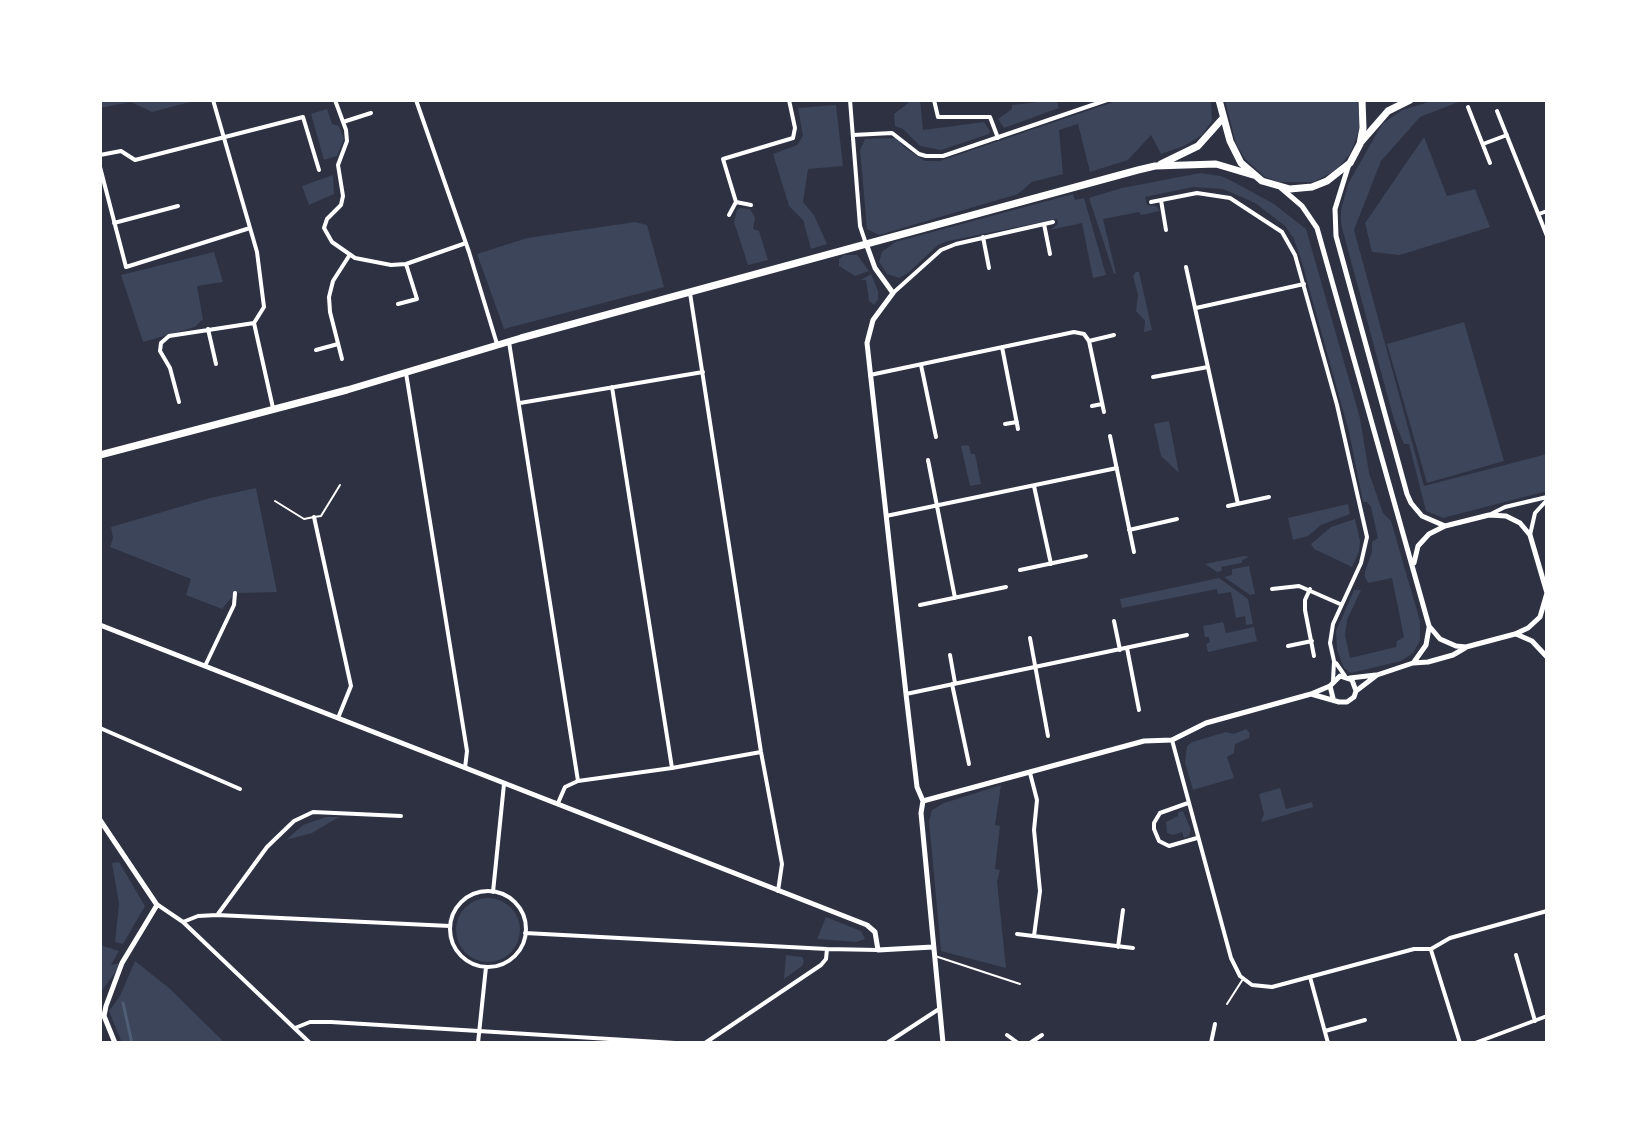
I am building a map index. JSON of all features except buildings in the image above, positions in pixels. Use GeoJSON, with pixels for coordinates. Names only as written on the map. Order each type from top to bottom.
{"type":"FeatureCollection","features":[{"type":"Feature","properties":{"kind":"main road"},"geometry":{"type":"LineString","coordinates":[[1219,100],[1235,153],[1253,175]]}},
{"type":"Feature","properties":{"kind":"main road"},"geometry":{"type":"LineString","coordinates":[[1360,144],[1364,112],[1362,100]]}},
{"type":"Feature","properties":{"kind":"main road"},"geometry":{"type":"LineString","coordinates":[[1155,166],[1216,164],[1253,175],[1281,188],[1312,187],[1327,181],[1350,163],[1360,144],[1388,111],[1410,100]]}},
{"type":"Feature","properties":{"kind":"main road"},"geometry":{"type":"LineString","coordinates":[[100,455],[274,410],[498,345],[1155,166],[1198,146],[1223,118]]}},
{"type":"Feature","properties":{"kind":"street"},"geometry":{"type":"LineString","coordinates":[[213,100],[257,252],[264,307],[254,323],[274,410]]}},
{"type":"Feature","properties":{"kind":"street"},"geometry":{"type":"LineString","coordinates":[[335,100],[347,141],[338,165],[343,196],[341,205],[327,219],[324,228],[332,242],[349,256],[374,263],[406,264],[466,243]]}},
{"type":"Feature","properties":{"kind":"street"},"geometry":{"type":"LineString","coordinates":[[416,100],[498,345]]}},
{"type":"Feature","properties":{"kind":"street"},"geometry":{"type":"LineString","coordinates":[[729,215],[736,202],[723,159],[793,138],[795,128],[789,100]]}},
{"type":"Feature","properties":{"kind":"street"},"geometry":{"type":"LineString","coordinates":[[850,100],[860,226],[875,268],[893,293]]}},
{"type":"Feature","properties":{"kind":"street"},"geometry":{"type":"LineString","coordinates":[[934,100],[938,117],[990,117],[998,138]]}},
{"type":"Feature","properties":{"kind":"street"},"geometry":{"type":"LineString","coordinates":[[853,135],[892,133],[919,154],[935,157],[1107,100]]}},
{"type":"Feature","properties":{"kind":"street"},"geometry":{"type":"LineString","coordinates":[[1468,107],[1490,163]]}},
{"type":"Feature","properties":{"kind":"street"},"geometry":{"type":"LineString","coordinates":[[1497,111],[1547,236]]}},
{"type":"Feature","properties":{"kind":"street"},"geometry":{"type":"LineString","coordinates":[[343,122],[371,113]]}},
{"type":"Feature","properties":{"kind":"street"},"geometry":{"type":"LineString","coordinates":[[100,155],[121,151],[135,160],[303,117],[319,170]]}},
{"type":"Feature","properties":{"kind":"street"},"geometry":{"type":"LineString","coordinates":[[1483,144],[1507,135]]}},
{"type":"Feature","properties":{"kind":"street"},"geometry":{"type":"LineString","coordinates":[[1350,163],[1335,209],[1336,236],[1407,494],[1422,516],[1445,526]]}},
{"type":"Feature","properties":{"kind":"street"},"geometry":{"type":"LineString","coordinates":[[100,167],[126,267],[250,228]]}},
{"type":"Feature","properties":{"kind":"street"},"geometry":{"type":"LineString","coordinates":[[1281,188],[1302,206],[1317,228],[1429,626],[1434,634],[1448,643],[1466,647]]}},
{"type":"Feature","properties":{"kind":"street"},"geometry":{"type":"LineString","coordinates":[[1151,202],[1197,193],[1230,198],[1271,224],[1290,242],[1337,405],[1367,537],[1361,563],[1340,604],[1331,633],[1333,699]]}},
{"type":"Feature","properties":{"kind":"street"},"geometry":{"type":"LineString","coordinates":[[1161,200],[1166,230]]}},
{"type":"Feature","properties":{"kind":"street"},"geometry":{"type":"LineString","coordinates":[[736,202],[751,205]]}},
{"type":"Feature","properties":{"kind":"street"},"geometry":{"type":"LineString","coordinates":[[114,223],[178,206]]}},
{"type":"Feature","properties":{"kind":"street"},"geometry":{"type":"LineString","coordinates":[[1539,214],[1547,211]]}},
{"type":"Feature","properties":{"kind":"street"},"geometry":{"type":"LineString","coordinates":[[943,1043],[921,813],[923,801],[917,787],[906,694],[870,375],[869,328],[881,306],[893,293],[941,250],[983,237],[1053,222]]}},
{"type":"Feature","properties":{"kind":"street"},"geometry":{"type":"LineString","coordinates":[[1044,224],[1050,254]]}},
{"type":"Feature","properties":{"kind":"street"},"geometry":{"type":"LineString","coordinates":[[983,237],[989,268]]}},
{"type":"Feature","properties":{"kind":"street"},"geometry":{"type":"LineString","coordinates":[[342,359],[329,297],[333,281],[349,256]]}},
{"type":"Feature","properties":{"kind":"street"},"geometry":{"type":"LineString","coordinates":[[398,304],[417,299],[406,264]]}},
{"type":"Feature","properties":{"kind":"street"},"geometry":{"type":"LineString","coordinates":[[1186,267],[1238,504]]}},
{"type":"Feature","properties":{"kind":"street"},"geometry":{"type":"LineString","coordinates":[[1196,308],[1304,284]]}},
{"type":"Feature","properties":{"kind":"street"},"geometry":{"type":"LineString","coordinates":[[690,292],[761,752],[782,864],[778,891]]}},
{"type":"Feature","properties":{"kind":"street"},"geometry":{"type":"LineString","coordinates":[[179,402],[170,368],[160,351],[161,343],[169,336],[254,323]]}},
{"type":"Feature","properties":{"kind":"street"},"geometry":{"type":"LineString","coordinates":[[208,329],[216,364]]}},
{"type":"Feature","properties":{"kind":"street"},"geometry":{"type":"LineString","coordinates":[[870,375],[1074,332],[1084,334],[1089,341],[1104,412]]}},
{"type":"Feature","properties":{"kind":"street"},"geometry":{"type":"LineString","coordinates":[[1089,341],[1114,335]]}},
{"type":"Feature","properties":{"kind":"street"},"geometry":{"type":"LineString","coordinates":[[509,342],[578,781]]}},
{"type":"Feature","properties":{"kind":"street"},"geometry":{"type":"LineString","coordinates":[[316,350],[338,344]]}},
{"type":"Feature","properties":{"kind":"street"},"geometry":{"type":"LineString","coordinates":[[1002,347],[1018,429]]}},
{"type":"Feature","properties":{"kind":"street"},"geometry":{"type":"LineString","coordinates":[[921,365],[936,437]]}},
{"type":"Feature","properties":{"kind":"street"},"geometry":{"type":"LineString","coordinates":[[1153,377],[1208,367]]}},
{"type":"Feature","properties":{"kind":"street"},"geometry":{"type":"LineString","coordinates":[[519,403],[703,372]]}},
{"type":"Feature","properties":{"kind":"street"},"geometry":{"type":"LineString","coordinates":[[406,373],[467,751],[465,768]]}},
{"type":"Feature","properties":{"kind":"street"},"geometry":{"type":"LineString","coordinates":[[612,387],[672,768]]}},
{"type":"Feature","properties":{"kind":"street"},"geometry":{"type":"LineString","coordinates":[[1092,406],[1102,404]]}},
{"type":"Feature","properties":{"kind":"street"},"geometry":{"type":"LineString","coordinates":[[1005,424],[1017,422]]}},
{"type":"Feature","properties":{"kind":"street"},"geometry":{"type":"LineString","coordinates":[[1110,436],[1134,552]]}},
{"type":"Feature","properties":{"kind":"street"},"geometry":{"type":"LineString","coordinates":[[928,460],[955,598]]}},
{"type":"Feature","properties":{"kind":"street"},"geometry":{"type":"LineString","coordinates":[[886,516],[1117,468]]}},
{"type":"Feature","properties":{"kind":"street"},"geometry":{"type":"LineString","coordinates":[[1034,486],[1051,564]]}},
{"type":"Feature","properties":{"kind":"street"},"geometry":{"type":"LineString","coordinates":[[1228,506],[1269,497]]}},
{"type":"Feature","properties":{"kind":"street"},"geometry":{"type":"LineString","coordinates":[[1413,568],[1415,554],[1423,539],[1445,526],[1489,515],[1505,507],[1547,498]]}},
{"type":"Feature","properties":{"kind":"street"},"geometry":{"type":"LineString","coordinates":[[923,801],[1144,741],[1172,740],[1206,723],[1311,694],[1347,677],[1377,675],[1413,663],[1428,662],[1528,628],[1540,617],[1547,594],[1530,535],[1535,513],[1547,498]]}},
{"type":"Feature","properties":{"kind":"street"},"geometry":{"type":"LineString","coordinates":[[1489,515],[1514,519],[1530,535]]}},
{"type":"Feature","properties":{"kind":"street"},"geometry":{"type":"LineString","coordinates":[[314,517],[351,686],[338,718]]}},
{"type":"Feature","properties":{"kind":"street"},"geometry":{"type":"LineString","coordinates":[[1129,530],[1177,519]]}},
{"type":"Feature","properties":{"kind":"street"},"geometry":{"type":"LineString","coordinates":[[1020,570],[1086,556]]}},
{"type":"Feature","properties":{"kind":"street"},"geometry":{"type":"LineString","coordinates":[[1272,589],[1287,586],[1310,589],[1340,604]]}},
{"type":"Feature","properties":{"kind":"street"},"geometry":{"type":"LineString","coordinates":[[920,605],[1006,587]]}},
{"type":"Feature","properties":{"kind":"street"},"geometry":{"type":"LineString","coordinates":[[1310,589],[1305,600],[1314,656]]}},
{"type":"Feature","properties":{"kind":"street"},"geometry":{"type":"LineString","coordinates":[[205,666],[234,605],[235,593]]}},
{"type":"Feature","properties":{"kind":"street"},"geometry":{"type":"LineString","coordinates":[[1114,621],[1120,650]]}},
{"type":"Feature","properties":{"kind":"street"},"geometry":{"type":"LineString","coordinates":[[100,625],[867,925],[875,932],[878,950]]}},
{"type":"Feature","properties":{"kind":"street"},"geometry":{"type":"LineString","coordinates":[[1413,663],[1426,645],[1429,626]]}},
{"type":"Feature","properties":{"kind":"street"},"geometry":{"type":"LineString","coordinates":[[1515,634],[1532,641],[1547,657]]}},
{"type":"Feature","properties":{"kind":"street"},"geometry":{"type":"LineString","coordinates":[[906,694],[1187,635]]}},
{"type":"Feature","properties":{"kind":"street"},"geometry":{"type":"LineString","coordinates":[[1030,638],[1048,736]]}},
{"type":"Feature","properties":{"kind":"street"},"geometry":{"type":"LineString","coordinates":[[1288,646],[1312,641]]}},
{"type":"Feature","properties":{"kind":"street"},"geometry":{"type":"LineString","coordinates":[[1127,648],[1139,710]]}},
{"type":"Feature","properties":{"kind":"street"},"geometry":{"type":"LineString","coordinates":[[950,655],[969,764]]}},
{"type":"Feature","properties":{"kind":"street"},"geometry":{"type":"LineString","coordinates":[[1311,694],[1339,702],[1347,702],[1354,697],[1355,683],[1334,661]]}},
{"type":"Feature","properties":{"kind":"street"},"geometry":{"type":"LineString","coordinates":[[1356,691],[1377,675]]}},
{"type":"Feature","properties":{"kind":"street"},"geometry":{"type":"LineString","coordinates":[[100,728],[240,789]]}},
{"type":"Feature","properties":{"kind":"street"},"geometry":{"type":"LineString","coordinates":[[1172,740],[1231,958],[1243,979],[1252,985],[1267,988],[1414,949],[1431,949],[1450,938],[1547,911]]}},
{"type":"Feature","properties":{"kind":"street"},"geometry":{"type":"LineString","coordinates":[[558,803],[565,787],[578,781],[761,752]]}},
{"type":"Feature","properties":{"kind":"street"},"geometry":{"type":"LineString","coordinates":[[1030,773],[1037,800],[1034,830],[1040,891],[1034,936]]}},
{"type":"Feature","properties":{"kind":"street"},"geometry":{"type":"LineString","coordinates":[[493,892],[504,784]]}},
{"type":"Feature","properties":{"kind":"street"},"geometry":{"type":"LineString","coordinates":[[1188,803],[1156,816],[1154,829],[1159,841],[1169,846],[1197,838]]}},
{"type":"Feature","properties":{"kind":"street"},"geometry":{"type":"LineString","coordinates":[[217,915],[267,847],[294,821],[313,812],[401,816]]}},
{"type":"Feature","properties":{"kind":"street"},"geometry":{"type":"LineString","coordinates":[[100,820],[157,905],[183,922],[310,1043]]}},
{"type":"Feature","properties":{"kind":"street"},"geometry":{"type":"LineString","coordinates":[[493,892],[503,894],[518,906],[524,917],[525,933],[522,946],[513,958],[505,964],[486,967],[470,963],[459,954],[450,926],[454,913],[464,900],[475,893],[493,892]]}},
{"type":"Feature","properties":{"kind":"street"},"geometry":{"type":"LineString","coordinates":[[115,1043],[102,1017],[119,969],[157,905]]}},
{"type":"Feature","properties":{"kind":"street"},"geometry":{"type":"LineString","coordinates":[[1118,947],[1123,910]]}},
{"type":"Feature","properties":{"kind":"street"},"geometry":{"type":"LineString","coordinates":[[183,922],[198,916],[217,915],[450,926]]}},
{"type":"Feature","properties":{"kind":"street"},"geometry":{"type":"LineString","coordinates":[[525,933],[827,949],[933,947]]}},
{"type":"Feature","properties":{"kind":"street"},"geometry":{"type":"LineString","coordinates":[[1017,934],[1133,948]]}},
{"type":"Feature","properties":{"kind":"street"},"geometry":{"type":"LineString","coordinates":[[705,1043],[821,965],[826,959],[827,949]]}},
{"type":"Feature","properties":{"kind":"street"},"geometry":{"type":"LineString","coordinates":[[1431,949],[1460,1043]]}},
{"type":"Feature","properties":{"kind":"street"},"geometry":{"type":"LineString","coordinates":[[1516,955],[1535,1021]]}},
{"type":"Feature","properties":{"kind":"street"},"geometry":{"type":"LineString","coordinates":[[478,1043],[486,967]]}},
{"type":"Feature","properties":{"kind":"street"},"geometry":{"type":"LineString","coordinates":[[1310,977],[1328,1043]]}},
{"type":"Feature","properties":{"kind":"street"},"geometry":{"type":"LineString","coordinates":[[887,1043],[939,1009]]}},
{"type":"Feature","properties":{"kind":"street"},"geometry":{"type":"LineString","coordinates":[[1475,1043],[1547,1016]]}},
{"type":"Feature","properties":{"kind":"street"},"geometry":{"type":"LineString","coordinates":[[1325,1031],[1365,1020]]}},
{"type":"Feature","properties":{"kind":"street"},"geometry":{"type":"LineString","coordinates":[[295,1028],[310,1022],[675,1043]]}},
{"type":"Feature","properties":{"kind":"street"},"geometry":{"type":"LineString","coordinates":[[1211,1043],[1215,1024]]}},
{"type":"Feature","properties":{"kind":"street"},"geometry":{"type":"LineString","coordinates":[[1007,1035],[1018,1043]]}},
{"type":"Feature","properties":{"kind":"street"},"geometry":{"type":"LineString","coordinates":[[1030,1043],[1042,1035]]}},
{"type":"Feature","properties":{"kind":"lane"},"geometry":{"type":"LineString","coordinates":[[275,501],[304,519],[321,516],[340,485]]}},
{"type":"Feature","properties":{"kind":"lane"},"geometry":{"type":"LineString","coordinates":[[934,956],[1020,984]]}},
{"type":"Feature","properties":{"kind":"lane"},"geometry":{"type":"LineString","coordinates":[[1227,1004],[1243,979]]}},
{"type":"Feature","properties":{"kind":"shaded area"},"geometry":{"type":"Polygon","coordinates":[[[100,100],[198,100],[152,112],[131,102],[100,108],[100,100]]]}},
{"type":"Feature","properties":{"kind":"shaded area"},"geometry":{"type":"Polygon","coordinates":[[[912,100],[920,100],[923,130],[984,122],[989,134],[941,150],[920,146],[903,129],[895,126],[894,114],[912,100]]]}},
{"type":"Feature","properties":{"kind":"shaded area"},"geometry":{"type":"Polygon","coordinates":[[[1057,100],[1059,108],[1004,128],[998,119],[1012,109],[1012,105],[1057,100]]]}},
{"type":"Feature","properties":{"kind":"shaded area"},"geometry":{"type":"Polygon","coordinates":[[[1119,100],[1211,100],[1212,121],[1202,135],[1184,146],[1161,154],[1151,135],[1128,160],[1090,172],[1078,124],[1059,130],[1063,174],[1032,182],[1018,194],[879,235],[867,229],[860,150],[865,139],[897,138],[905,148],[925,161],[940,161],[1119,100]]]}},
{"type":"Feature","properties":{"kind":"shaded area"},"geometry":{"type":"Polygon","coordinates":[[[1225,100],[1357,100],[1360,120],[1358,134],[1350,154],[1335,171],[1313,182],[1279,182],[1265,177],[1245,159],[1236,144],[1225,100]]]}},
{"type":"Feature","properties":{"kind":"shaded area"},"geometry":{"type":"Polygon","coordinates":[[[1436,100],[1461,101],[1420,117],[1381,161],[1354,230],[1424,486],[1547,454],[1547,491],[1443,518],[1426,511],[1409,444],[1404,444],[1394,420],[1341,224],[1341,210],[1348,184],[1382,124],[1402,110],[1436,100]]]}},
{"type":"Feature","properties":{"kind":"shaded area"},"geometry":{"type":"Polygon","coordinates":[[[836,105],[843,166],[808,169],[803,202],[814,215],[827,244],[811,249],[803,220],[789,206],[773,154],[797,145],[803,136],[798,108],[836,105]]]}},
{"type":"Feature","properties":{"kind":"shaded area"},"geometry":{"type":"Polygon","coordinates":[[[327,109],[332,124],[339,126],[344,139],[337,156],[324,160],[311,114],[327,109]]]}},
{"type":"Feature","properties":{"kind":"shaded area"},"geometry":{"type":"Polygon","coordinates":[[[1424,137],[1447,196],[1475,189],[1490,227],[1400,255],[1372,252],[1365,223],[1424,137]]]}},
{"type":"Feature","properties":{"kind":"shaded area"},"geometry":{"type":"Polygon","coordinates":[[[1200,173],[1232,181],[1274,204],[1306,229],[1360,418],[1369,473],[1383,513],[1391,521],[1420,621],[1420,641],[1413,653],[1401,661],[1351,673],[1344,668],[1337,650],[1336,631],[1354,590],[1361,590],[1347,620],[1345,635],[1350,658],[1396,647],[1397,641],[1404,637],[1392,578],[1368,583],[1365,577],[1372,542],[1378,538],[1371,507],[1363,502],[1349,432],[1302,263],[1294,239],[1285,226],[1255,203],[1223,189],[1193,187],[1145,197],[1147,205],[1156,206],[1160,211],[1103,219],[1114,274],[1089,198],[1122,188],[1200,173]]]}},
{"type":"Feature","properties":{"kind":"shaded area"},"geometry":{"type":"Polygon","coordinates":[[[333,175],[334,194],[309,205],[302,186],[333,175]]]}},
{"type":"Feature","properties":{"kind":"shaded area"},"geometry":{"type":"Polygon","coordinates":[[[1073,194],[1075,200],[1084,198],[1106,275],[1093,278],[1082,223],[1050,230],[1058,224],[1057,219],[948,241],[938,245],[899,278],[887,274],[879,262],[882,252],[895,242],[1073,194]]]}},
{"type":"Feature","properties":{"kind":"shaded area"},"geometry":{"type":"Polygon","coordinates":[[[740,208],[750,209],[753,214],[753,229],[759,231],[768,260],[748,265],[734,222],[740,208]]]}},
{"type":"Feature","properties":{"kind":"shaded area"},"geometry":{"type":"Polygon","coordinates":[[[635,222],[647,225],[664,287],[504,329],[477,254],[527,238],[635,222]]]}},
{"type":"Feature","properties":{"kind":"shaded area"},"geometry":{"type":"Polygon","coordinates":[[[214,252],[223,282],[197,286],[203,319],[195,327],[143,342],[121,275],[214,252]]]}},
{"type":"Feature","properties":{"kind":"shaded area"},"geometry":{"type":"Polygon","coordinates":[[[844,255],[857,255],[869,271],[855,276],[839,266],[839,259],[844,255]]]}},
{"type":"Feature","properties":{"kind":"shaded area"},"geometry":{"type":"Polygon","coordinates":[[[1139,272],[1152,330],[1144,332],[1145,321],[1136,311],[1138,295],[1133,276],[1139,272]]]}},
{"type":"Feature","properties":{"kind":"shaded area"},"geometry":{"type":"Polygon","coordinates":[[[871,274],[878,291],[878,300],[874,305],[869,301],[866,280],[861,280],[871,274]]]}},
{"type":"Feature","properties":{"kind":"shaded area"},"geometry":{"type":"Polygon","coordinates":[[[1464,322],[1504,461],[1427,483],[1387,344],[1464,322]]]}},
{"type":"Feature","properties":{"kind":"shaded area"},"geometry":{"type":"Polygon","coordinates":[[[1169,421],[1179,473],[1161,456],[1154,424],[1169,421]]]}},
{"type":"Feature","properties":{"kind":"shaded area"},"geometry":{"type":"Polygon","coordinates":[[[966,445],[971,454],[975,454],[981,484],[970,486],[961,446],[966,445]]]}},
{"type":"Feature","properties":{"kind":"shaded area"},"geometry":{"type":"Polygon","coordinates":[[[256,488],[277,592],[235,593],[222,609],[186,595],[191,579],[110,547],[113,538],[111,527],[256,488]]]}},
{"type":"Feature","properties":{"kind":"shaded area"},"geometry":{"type":"Polygon","coordinates":[[[1348,504],[1350,514],[1321,525],[1308,536],[1293,540],[1288,518],[1348,504]]]}},
{"type":"Feature","properties":{"kind":"shaded area"},"geometry":{"type":"Polygon","coordinates":[[[1355,519],[1360,541],[1352,567],[1314,549],[1311,544],[1331,527],[1355,519]]]}},
{"type":"Feature","properties":{"kind":"shaded area"},"geometry":{"type":"Polygon","coordinates":[[[1249,557],[1242,563],[1221,567],[1222,571],[1217,572],[1205,564],[1249,557]]]}},
{"type":"Feature","properties":{"kind":"shaded area"},"geometry":{"type":"Polygon","coordinates":[[[1249,566],[1255,594],[1250,595],[1224,577],[1232,575],[1232,569],[1249,566]]]}},
{"type":"Feature","properties":{"kind":"shaded area"},"geometry":{"type":"Polygon","coordinates":[[[1219,578],[1248,599],[1253,624],[1246,625],[1245,616],[1236,618],[1231,592],[1218,594],[1217,589],[1122,608],[1120,599],[1219,578]]]}},
{"type":"Feature","properties":{"kind":"shaded area"},"geometry":{"type":"Polygon","coordinates":[[[1223,622],[1226,633],[1254,627],[1257,641],[1208,652],[1206,644],[1210,642],[1209,637],[1205,637],[1203,626],[1223,622]]]}},
{"type":"Feature","properties":{"kind":"shaded area"},"geometry":{"type":"Polygon","coordinates":[[[1246,729],[1250,733],[1249,738],[1235,744],[1234,753],[1227,757],[1234,778],[1193,790],[1185,763],[1187,746],[1226,732],[1234,734],[1246,729]]]}},
{"type":"Feature","properties":{"kind":"shaded area"},"geometry":{"type":"Polygon","coordinates":[[[1001,785],[995,825],[1000,826],[995,869],[1000,870],[997,881],[1006,968],[941,951],[929,821],[932,810],[944,803],[1001,785]]]}},
{"type":"Feature","properties":{"kind":"shaded area"},"geometry":{"type":"Polygon","coordinates":[[[1280,788],[1286,809],[1312,802],[1313,807],[1261,822],[1264,814],[1259,794],[1280,788]]]}},
{"type":"Feature","properties":{"kind":"shaded area"},"geometry":{"type":"Polygon","coordinates":[[[1183,811],[1191,830],[1189,836],[1184,838],[1182,832],[1167,833],[1166,822],[1183,811]]]}},
{"type":"Feature","properties":{"kind":"shaded area"},"geometry":{"type":"Polygon","coordinates":[[[326,817],[339,817],[312,833],[286,840],[303,825],[326,817]]]}},
{"type":"Feature","properties":{"kind":"shaded area"},"geometry":{"type":"Polygon","coordinates":[[[119,862],[145,906],[123,944],[115,942],[119,904],[112,863],[119,862]]]}},
{"type":"Feature","properties":{"kind":"shaded area"},"geometry":{"type":"Polygon","coordinates":[[[488,898],[506,904],[514,912],[520,930],[514,948],[506,956],[488,962],[470,956],[462,948],[456,930],[462,912],[470,904],[488,898]]]}},
{"type":"Feature","properties":{"kind":"shaded area"},"geometry":{"type":"Polygon","coordinates":[[[826,917],[861,931],[865,939],[856,942],[817,939],[826,917]]]}},
{"type":"Feature","properties":{"kind":"shaded area"},"geometry":{"type":"Polygon","coordinates":[[[100,945],[119,951],[111,965],[122,963],[100,993],[100,945]]]}},
{"type":"Feature","properties":{"kind":"shaded area"},"geometry":{"type":"Polygon","coordinates":[[[786,955],[802,957],[804,961],[784,979],[786,955]]]}},
{"type":"Feature","properties":{"kind":"shaded area"},"geometry":{"type":"Polygon","coordinates":[[[135,961],[169,988],[225,1043],[122,1043],[109,1011],[120,996],[135,961]]]}},
{"type":"Feature","properties":{"kind":"waterway"},"geometry":{"type":"LineString","coordinates":[[123,1003],[132,1043]]}}]}
